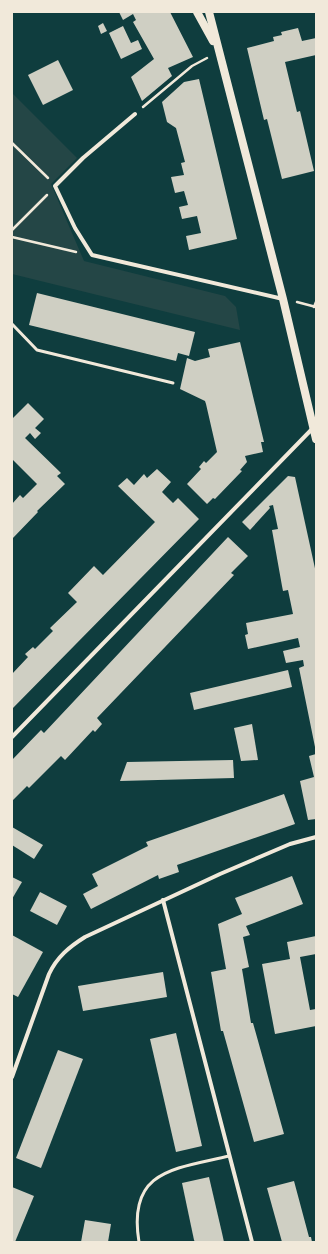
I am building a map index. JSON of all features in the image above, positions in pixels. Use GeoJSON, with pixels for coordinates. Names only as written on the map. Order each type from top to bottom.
{"type":"FeatureCollection","features":[{"type":"Feature","properties":{"kind":"main road"},"geometry":{"type":"LineString","coordinates":[[197,12],[219,52]]}},
{"type":"Feature","properties":{"kind":"main road"},"geometry":{"type":"LineString","coordinates":[[209,12],[315,427],[316,439]]}},
{"type":"Feature","properties":{"kind":"street"},"geometry":{"type":"LineString","coordinates":[[135,114],[83,158],[55,186],[75,228],[92,255],[282,299]]}},
{"type":"Feature","properties":{"kind":"street"},"geometry":{"type":"LineString","coordinates":[[12,737],[315,427]]}},
{"type":"Feature","properties":{"kind":"street"},"geometry":{"type":"LineString","coordinates":[[12,1077],[49,974],[62,954],[71,945],[163,900],[290,844],[316,837]]}},
{"type":"Feature","properties":{"kind":"street"},"geometry":{"type":"LineString","coordinates":[[163,900],[252,1242]]}},
{"type":"Feature","properties":{"kind":"lane"},"geometry":{"type":"LineString","coordinates":[[12,324],[37,350],[173,382]]}},
{"type":"Feature","properties":{"kind":"lane"},"geometry":{"type":"LineString","coordinates":[[139,1242],[136,1214],[140,1198],[148,1185],[159,1175],[173,1169],[229,1156]]}},
{"type":"Feature","properties":{"kind":"path"},"geometry":{"type":"LineString","coordinates":[[135,114],[192,66],[219,52]]}},
{"type":"Feature","properties":{"kind":"path"},"geometry":{"type":"LineString","coordinates":[[12,143],[55,186],[12,230]]}},
{"type":"Feature","properties":{"kind":"path"},"geometry":{"type":"LineString","coordinates":[[12,236],[92,255]]}},
{"type":"Feature","properties":{"kind":"path"},"geometry":{"type":"LineString","coordinates":[[314,306],[316,302]]}},
{"type":"Feature","properties":{"kind":"shaded area"},"geometry":{"type":"Polygon","coordinates":[[[12,93],[77,158],[51,184],[84,261],[225,296],[236,307],[240,330],[12,274],[12,93]]]}},
{"type":"Feature","properties":{"kind":"building"},"geometry":{"type":"Polygon","coordinates":[[[119,12],[170,12],[193,57],[168,68],[172,76],[142,101],[131,77],[154,59],[133,22],[136,20],[133,14],[123,20],[119,12]]]}},
{"type":"Feature","properties":{"kind":"building"},"geometry":{"type":"Polygon","coordinates":[[[103,23],[107,31],[101,34],[98,26],[103,23]]]}},
{"type":"Feature","properties":{"kind":"building"},"geometry":{"type":"Polygon","coordinates":[[[123,26],[131,43],[138,40],[142,49],[121,59],[109,33],[123,26]]]}},
{"type":"Feature","properties":{"kind":"building"},"geometry":{"type":"Polygon","coordinates":[[[298,28],[302,41],[316,38],[316,55],[285,62],[297,112],[300,111],[314,171],[282,179],[267,119],[264,120],[247,48],[274,41],[273,37],[282,35],[281,32],[298,28]]]}},
{"type":"Feature","properties":{"kind":"building"},"geometry":{"type":"Polygon","coordinates":[[[58,60],[73,90],[43,105],[28,75],[58,60]]]}},
{"type":"Feature","properties":{"kind":"building"},"geometry":{"type":"Polygon","coordinates":[[[199,79],[237,239],[189,250],[186,236],[201,233],[197,216],[182,219],[179,207],[188,205],[184,191],[175,193],[171,177],[184,175],[181,163],[185,162],[176,128],[167,122],[162,102],[184,82],[199,79]]]}},
{"type":"Feature","properties":{"kind":"building"},"geometry":{"type":"Polygon","coordinates":[[[37,293],[195,332],[189,356],[178,353],[176,361],[29,325],[37,293]]]}},
{"type":"Feature","properties":{"kind":"building"},"geometry":{"type":"Polygon","coordinates":[[[240,342],[264,442],[261,442],[263,452],[245,456],[247,462],[240,470],[242,471],[215,499],[213,498],[207,504],[187,484],[201,469],[199,467],[204,461],[206,463],[217,452],[206,404],[205,401],[180,389],[187,358],[195,361],[210,357],[208,349],[240,342]]]}},
{"type":"Feature","properties":{"kind":"building"},"geometry":{"type":"Polygon","coordinates":[[[28,403],[44,419],[35,428],[41,433],[35,439],[30,433],[25,438],[61,473],[57,476],[65,484],[37,511],[38,512],[12,539],[12,504],[20,495],[23,498],[37,484],[12,459],[12,419],[28,403]]]}},
{"type":"Feature","properties":{"kind":"building"},"geometry":{"type":"Polygon","coordinates":[[[157,469],[171,482],[162,492],[173,503],[178,498],[199,519],[12,709],[12,674],[28,657],[25,654],[33,647],[35,649],[53,631],[50,628],[77,602],[68,593],[94,566],[103,575],[155,522],[118,486],[127,478],[134,485],[144,474],[147,478],[157,469]]]}},
{"type":"Feature","properties":{"kind":"building"},"geometry":{"type":"Polygon","coordinates":[[[288,476],[295,477],[316,573],[315,747],[299,668],[304,666],[303,660],[286,663],[283,651],[300,647],[298,638],[248,649],[245,635],[248,634],[246,623],[293,614],[288,590],[283,591],[282,586],[272,530],[278,529],[273,505],[269,506],[270,508],[250,530],[242,522],[288,476]]]}},
{"type":"Feature","properties":{"kind":"building"},"geometry":{"type":"Polygon","coordinates":[[[228,537],[248,556],[231,573],[234,575],[97,718],[102,724],[95,732],[93,730],[65,760],[61,756],[29,788],[27,786],[12,801],[12,760],[41,730],[44,733],[228,537]]]}},
{"type":"Feature","properties":{"kind":"building"},"geometry":{"type":"Polygon","coordinates":[[[288,670],[292,687],[194,710],[190,693],[288,670]]]}},
{"type":"Feature","properties":{"kind":"building"},"geometry":{"type":"Polygon","coordinates":[[[252,724],[258,760],[241,761],[234,728],[252,724]]]}},
{"type":"Feature","properties":{"kind":"building"},"geometry":{"type":"Polygon","coordinates":[[[316,754],[316,819],[308,820],[300,781],[314,777],[309,756],[316,754]]]}},
{"type":"Feature","properties":{"kind":"building"},"geometry":{"type":"Polygon","coordinates":[[[233,760],[234,778],[120,781],[127,762],[233,760]]]}},
{"type":"Feature","properties":{"kind":"building"},"geometry":{"type":"Polygon","coordinates":[[[284,794],[295,824],[177,865],[179,872],[159,879],[158,875],[91,909],[83,894],[98,886],[92,874],[148,846],[146,842],[284,794]]]}},
{"type":"Feature","properties":{"kind":"building"},"geometry":{"type":"Polygon","coordinates":[[[12,827],[43,845],[34,859],[12,845],[12,827]]]}},
{"type":"Feature","properties":{"kind":"building"},"geometry":{"type":"Polygon","coordinates":[[[292,876],[303,904],[246,926],[250,935],[243,937],[249,967],[242,969],[251,1023],[253,1023],[284,1134],[254,1142],[223,1031],[221,1031],[211,972],[226,969],[218,924],[242,914],[235,898],[292,876]]]}},
{"type":"Feature","properties":{"kind":"building"},"geometry":{"type":"Polygon","coordinates":[[[12,877],[22,882],[12,899],[12,877]]]}},
{"type":"Feature","properties":{"kind":"building"},"geometry":{"type":"Polygon","coordinates":[[[40,892],[67,906],[57,925],[30,911],[40,892]]]}},
{"type":"Feature","properties":{"kind":"building"},"geometry":{"type":"Polygon","coordinates":[[[12,935],[43,952],[18,997],[12,994],[12,935]]]}},
{"type":"Feature","properties":{"kind":"building"},"geometry":{"type":"Polygon","coordinates":[[[316,936],[316,954],[300,957],[310,1010],[316,1009],[316,1026],[275,1034],[262,964],[290,959],[287,942],[316,936]]]}},
{"type":"Feature","properties":{"kind":"building"},"geometry":{"type":"Polygon","coordinates":[[[163,972],[167,997],[83,1011],[78,986],[163,972]]]}},
{"type":"Feature","properties":{"kind":"building"},"geometry":{"type":"Polygon","coordinates":[[[176,1033],[202,1146],[176,1152],[150,1039],[176,1033]]]}},
{"type":"Feature","properties":{"kind":"building"},"geometry":{"type":"Polygon","coordinates":[[[58,1050],[83,1059],[41,1168],[16,1158],[58,1050]]]}},
{"type":"Feature","properties":{"kind":"building"},"geometry":{"type":"Polygon","coordinates":[[[209,1177],[224,1242],[195,1242],[194,1240],[182,1183],[209,1177]]]}},
{"type":"Feature","properties":{"kind":"building"},"geometry":{"type":"Polygon","coordinates":[[[294,1181],[309,1237],[311,1237],[312,1242],[282,1242],[267,1188],[294,1181]]]}},
{"type":"Feature","properties":{"kind":"building"},"geometry":{"type":"Polygon","coordinates":[[[12,1187],[34,1196],[15,1242],[12,1242],[12,1187]]]}},
{"type":"Feature","properties":{"kind":"building"},"geometry":{"type":"Polygon","coordinates":[[[85,1220],[111,1224],[108,1242],[81,1242],[85,1220]]]}}]}
